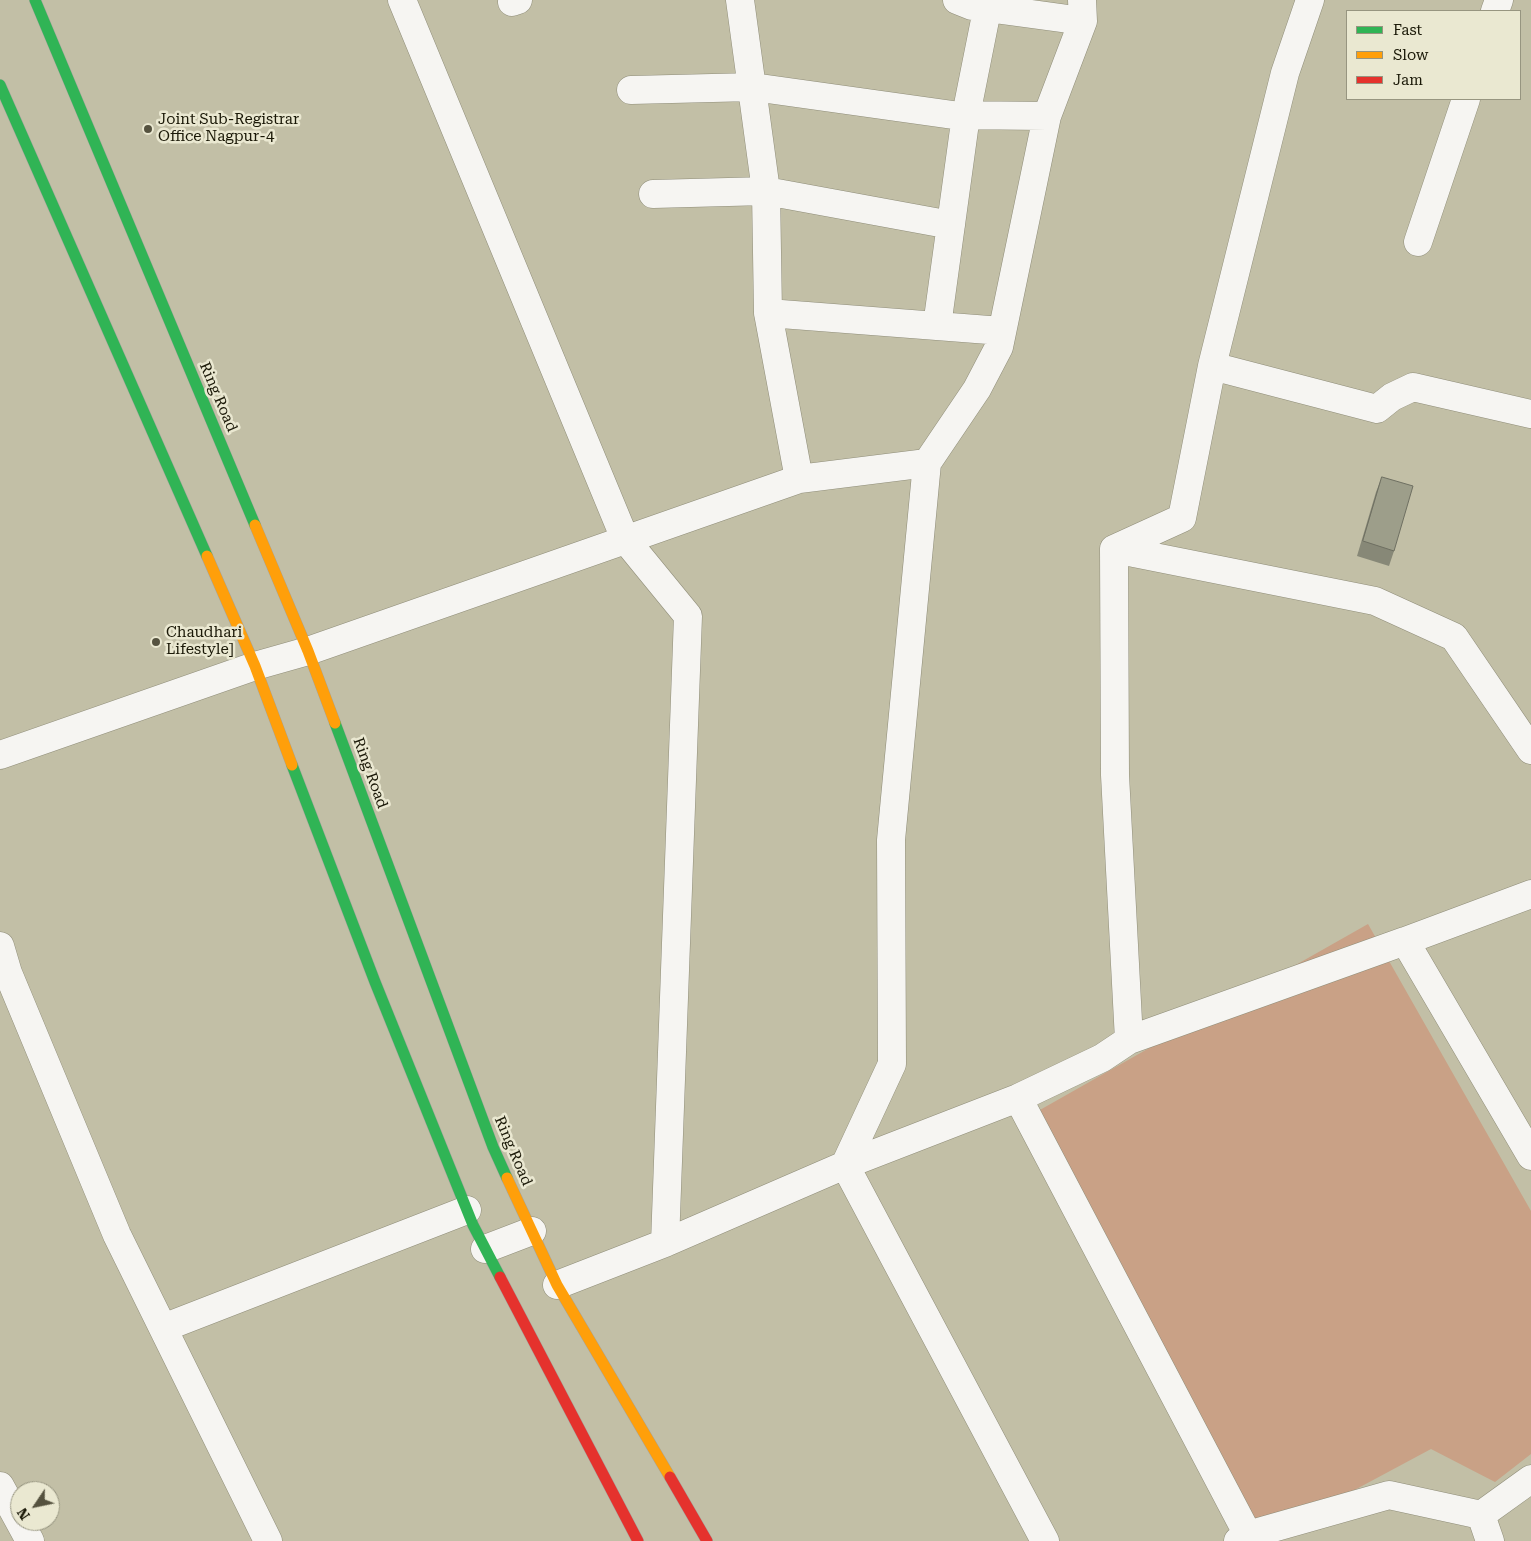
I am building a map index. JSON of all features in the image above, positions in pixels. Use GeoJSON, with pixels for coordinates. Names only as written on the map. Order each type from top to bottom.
{"type":"FeatureCollection","features":[{"type":"Feature","properties":{"kind":"main road","name":"Ring Road"},"geometry":{"type":"LineString","coordinates":[[35,0],[308,651],[493,1147],[557,1285],[707,1541]]}},
{"type":"Feature","properties":{"kind":"main road"},"geometry":{"type":"LineString","coordinates":[[0,85],[255,666],[376,982],[467,1210],[485,1249],[638,1541]]}},
{"type":"Feature","properties":{"kind":"street"},"geometry":{"type":"LineString","coordinates":[[402,0],[625,539],[688,616],[665,1243]]}},
{"type":"Feature","properties":{"kind":"street"},"geometry":{"type":"LineString","coordinates":[[740,0],[766,191],[768,313],[799,479]]}},
{"type":"Feature","properties":{"kind":"street"},"geometry":{"type":"LineString","coordinates":[[845,1165],[892,1064],[891,840],[927,463],[977,389],[999,347],[1047,116],[1082,10],[988,4],[972,6],[957,0]]}},
{"type":"Feature","properties":{"kind":"street"},"geometry":{"type":"LineString","coordinates":[[1114,549],[1182,518],[1212,366],[1285,73],[1310,0]]}},
{"type":"Feature","properties":{"kind":"street"},"geometry":{"type":"LineString","coordinates":[[937,326],[966,115],[988,4]]}},
{"type":"Feature","properties":{"kind":"street"},"geometry":{"type":"LineString","coordinates":[[631,90],[753,87],[953,115],[1047,116]]}},
{"type":"Feature","properties":{"kind":"street"},"geometry":{"type":"LineString","coordinates":[[1418,242],[1466,100]]}},
{"type":"Feature","properties":{"kind":"street"},"geometry":{"type":"LineString","coordinates":[[653,194],[766,191],[951,225]]}},
{"type":"Feature","properties":{"kind":"street"},"geometry":{"type":"LineString","coordinates":[[768,313],[1002,331]]}},
{"type":"Feature","properties":{"kind":"street"},"geometry":{"type":"LineString","coordinates":[[1212,366],[1377,409],[1392,398],[1413,387],[1531,414]]}},
{"type":"Feature","properties":{"kind":"street"},"geometry":{"type":"LineString","coordinates":[[0,755],[255,666],[308,651],[799,479],[927,463]]}},
{"type":"Feature","properties":{"kind":"street"},"geometry":{"type":"LineString","coordinates":[[1114,549],[1376,601],[1454,637],[1531,750]]}},
{"type":"Feature","properties":{"kind":"street"},"geometry":{"type":"LineString","coordinates":[[1114,549],[1114,774],[1129,1040]]}},
{"type":"Feature","properties":{"kind":"street"},"geometry":{"type":"LineString","coordinates":[[557,1285],[665,1243],[845,1165],[1018,1098],[1102,1058],[1129,1040],[1531,894]]}},
{"type":"Feature","properties":{"kind":"street"},"geometry":{"type":"LineString","coordinates":[[1405,941],[1531,1156]]}},
{"type":"Feature","properties":{"kind":"street"},"geometry":{"type":"LineString","coordinates":[[0,946],[4,975],[118,1235],[268,1541]]}},
{"type":"Feature","properties":{"kind":"street"},"geometry":{"type":"LineString","coordinates":[[1018,1098],[1243,1538],[1389,1495],[1481,1515],[1531,1479]]}},
{"type":"Feature","properties":{"kind":"street"},"geometry":{"type":"LineString","coordinates":[[845,1165],[1045,1541]]}},
{"type":"Feature","properties":{"kind":"street"},"geometry":{"type":"LineString","coordinates":[[163,1328],[467,1210]]}},
{"type":"Feature","properties":{"kind":"street"},"geometry":{"type":"LineString","coordinates":[[485,1249],[532,1230]]}},
{"type":"Feature","properties":{"kind":"street"},"geometry":{"type":"LineString","coordinates":[[0,1486],[30,1541]]}},
{"type":"Feature","properties":{"kind":"street"},"geometry":{"type":"LineString","coordinates":[[1481,1515],[1490,1541]]}},
{"type":"Feature","properties":{"kind":"shaded area"},"geometry":{"type":"Polygon","coordinates":[[[1368,924],[1531,1211],[1531,1454],[1495,1482],[1431,1449],[1278,1531],[1264,1541],[1024,1119],[1368,924]]]}},
{"type":"Feature","properties":{"kind":"building"},"geometry":{"type":"Polygon","coordinates":[[[1382,477],[1413,486],[1394,551],[1363,541],[1382,477]]]}},
{"type":"Feature","properties":{"kind":"traffic: fast"},"geometry":{"type":"LineString","coordinates":[[35,0],[255,525]]}},
{"type":"Feature","properties":{"kind":"traffic: fast"},"geometry":{"type":"LineString","coordinates":[[0,85],[207,556]]}},
{"type":"Feature","properties":{"kind":"traffic: fast"},"geometry":{"type":"LineString","coordinates":[[335,723],[493,1147],[507,1178]]}},
{"type":"Feature","properties":{"kind":"traffic: fast"},"geometry":{"type":"LineString","coordinates":[[292,765],[375,982],[473,1225],[500,1277]]}},
{"type":"Feature","properties":{"kind":"traffic: slow"},"geometry":{"type":"LineString","coordinates":[[255,525],[308,651],[335,723]]}},
{"type":"Feature","properties":{"kind":"traffic: slow"},"geometry":{"type":"LineString","coordinates":[[207,556],[255,666],[292,765]]}},
{"type":"Feature","properties":{"kind":"traffic: slow"},"geometry":{"type":"LineString","coordinates":[[507,1178],[557,1285],[670,1477]]}},
{"type":"Feature","properties":{"kind":"traffic: jam"},"geometry":{"type":"LineString","coordinates":[[500,1277],[638,1541]]}},
{"type":"Feature","properties":{"kind":"traffic: jam"},"geometry":{"type":"LineString","coordinates":[[670,1477],[707,1541]]}},
{"type":"Feature","properties":{"kind":"place","name":"Joint Sub-Registrar Office Nagpur-4"},"geometry":{"type":"Point","coordinates":[148,129]}},
{"type":"Feature","properties":{"kind":"place","name":"Chaudhari Lifestyle]"},"geometry":{"type":"Point","coordinates":[156,642]}}]}
